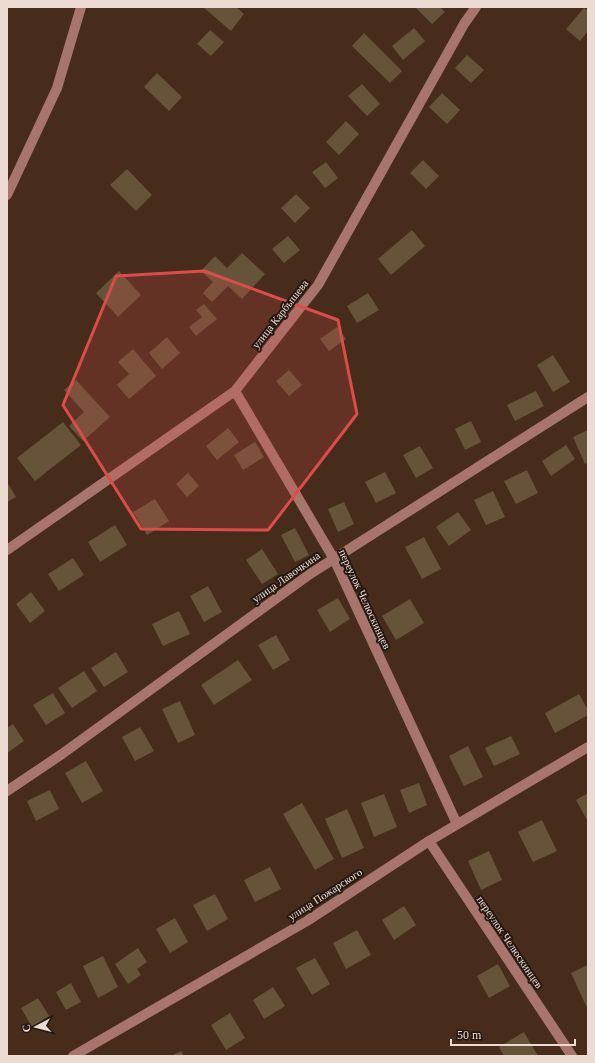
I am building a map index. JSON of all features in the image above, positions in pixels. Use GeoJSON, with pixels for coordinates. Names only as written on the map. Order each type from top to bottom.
{"type":"FeatureCollection","features":[{"type":"Feature","properties":{"kind":"street"},"geometry":{"type":"LineString","coordinates":[[7,195],[57,88],[81,7]]}},
{"type":"Feature","properties":{"kind":"street","name":"улица Карбышева"},"geometry":{"type":"LineString","coordinates":[[7,550],[235,391],[318,285],[464,24],[476,7]]}},
{"type":"Feature","properties":{"kind":"street","name":"переулок Челюскинцев"},"geometry":{"type":"LineString","coordinates":[[235,391],[334,559],[457,824]]}},
{"type":"Feature","properties":{"kind":"street","name":"улица Лавочкина"},"geometry":{"type":"LineString","coordinates":[[7,791],[62,754],[304,578],[588,398]]}},
{"type":"Feature","properties":{"kind":"street","name":"улица Пожарского"},"geometry":{"type":"LineString","coordinates":[[73,1056],[307,921],[429,840],[588,747]]}},
{"type":"Feature","properties":{"kind":"street","name":"переулок Челюскинцев"},"geometry":{"type":"LineString","coordinates":[[429,840],[572,1056]]}},
{"type":"Feature","properties":{"kind":"highlighted area"},"geometry":{"type":"Polygon","coordinates":[[[204,271],[338,320],[357,414],[268,530],[141,529],[63,405],[116,276],[204,271]]]}},
{"type":"Feature","properties":{"kind":"building"},"geometry":{"type":"Polygon","coordinates":[[[203,7],[236,7],[244,14],[231,31],[203,7]]]}},
{"type":"Feature","properties":{"kind":"building"},"geometry":{"type":"Polygon","coordinates":[[[415,7],[440,7],[445,12],[432,24],[415,7]]]}},
{"type":"Feature","properties":{"kind":"building"},"geometry":{"type":"Polygon","coordinates":[[[584,8],[588,11],[588,31],[580,41],[566,29],[584,8]]]}},
{"type":"Feature","properties":{"kind":"building"},"geometry":{"type":"Polygon","coordinates":[[[414,28],[425,41],[403,60],[392,46],[414,28]]]}},
{"type":"Feature","properties":{"kind":"building"},"geometry":{"type":"Polygon","coordinates":[[[210,30],[224,42],[211,56],[197,44],[210,30]]]}},
{"type":"Feature","properties":{"kind":"building"},"geometry":{"type":"Polygon","coordinates":[[[364,33],[402,71],[390,83],[352,46],[364,33]]]}},
{"type":"Feature","properties":{"kind":"building"},"geometry":{"type":"Polygon","coordinates":[[[467,55],[484,70],[471,83],[455,68],[467,55]]]}},
{"type":"Feature","properties":{"kind":"building"},"geometry":{"type":"Polygon","coordinates":[[[157,73],[182,97],[169,111],[144,87],[157,73]]]}},
{"type":"Feature","properties":{"kind":"building"},"geometry":{"type":"Polygon","coordinates":[[[362,84],[380,104],[367,116],[348,96],[362,84]]]}},
{"type":"Feature","properties":{"kind":"building"},"geometry":{"type":"Polygon","coordinates":[[[442,93],[460,110],[447,124],[429,107],[442,93]]]}},
{"type":"Feature","properties":{"kind":"building"},"geometry":{"type":"Polygon","coordinates":[[[346,121],[359,134],[339,155],[326,142],[346,121]]]}},
{"type":"Feature","properties":{"kind":"building"},"geometry":{"type":"Polygon","coordinates":[[[423,160],[439,176],[426,189],[410,173],[423,160]]]}},
{"type":"Feature","properties":{"kind":"building"},"geometry":{"type":"Polygon","coordinates":[[[326,162],[338,178],[325,188],[312,172],[326,162]]]}},
{"type":"Feature","properties":{"kind":"building"},"geometry":{"type":"Polygon","coordinates":[[[127,169],[152,195],[136,211],[110,185],[127,169]]]}},
{"type":"Feature","properties":{"kind":"building"},"geometry":{"type":"Polygon","coordinates":[[[296,194],[310,208],[295,223],[281,208],[296,194]]]}},
{"type":"Feature","properties":{"kind":"building"},"geometry":{"type":"Polygon","coordinates":[[[412,230],[425,246],[391,275],[378,259],[412,230]]]}},
{"type":"Feature","properties":{"kind":"building"},"geometry":{"type":"Polygon","coordinates":[[[288,236],[300,250],[284,263],[272,249],[288,236]]]}},
{"type":"Feature","properties":{"kind":"building"},"geometry":{"type":"Polygon","coordinates":[[[242,253],[265,274],[242,299],[228,286],[212,302],[203,293],[213,282],[201,271],[215,256],[227,268],[242,253]]]}},
{"type":"Feature","properties":{"kind":"building"},"geometry":{"type":"Polygon","coordinates":[[[119,271],[141,295],[118,317],[96,293],[119,271]]]}},
{"type":"Feature","properties":{"kind":"building"},"geometry":{"type":"Polygon","coordinates":[[[368,293],[379,310],[357,323],[347,306],[368,293]]]}},
{"type":"Feature","properties":{"kind":"building"},"geometry":{"type":"Polygon","coordinates":[[[204,304],[217,319],[196,336],[189,327],[202,317],[196,310],[204,304]]]}},
{"type":"Feature","properties":{"kind":"building"},"geometry":{"type":"Polygon","coordinates":[[[337,327],[346,339],[329,351],[320,339],[337,327]]]}},
{"type":"Feature","properties":{"kind":"building"},"geometry":{"type":"Polygon","coordinates":[[[167,337],[180,353],[162,369],[149,353],[167,337]]]}},
{"type":"Feature","properties":{"kind":"building"},"geometry":{"type":"Polygon","coordinates":[[[133,349],[156,376],[129,399],[117,385],[129,374],[118,362],[133,349]]]}},
{"type":"Feature","properties":{"kind":"building"},"geometry":{"type":"Polygon","coordinates":[[[553,355],[570,382],[553,392],[537,365],[553,355]]]}},
{"type":"Feature","properties":{"kind":"building"},"geometry":{"type":"Polygon","coordinates":[[[289,370],[302,385],[289,396],[276,381],[289,370]]]}},
{"type":"Feature","properties":{"kind":"building"},"geometry":{"type":"Polygon","coordinates":[[[76,380],[110,417],[83,441],[69,426],[84,412],[64,390],[76,380]]]}},
{"type":"Feature","properties":{"kind":"building"},"geometry":{"type":"Polygon","coordinates":[[[536,391],[544,406],[515,421],[507,405],[536,391]]]}},
{"type":"Feature","properties":{"kind":"building"},"geometry":{"type":"Polygon","coordinates":[[[471,421],[481,442],[465,450],[455,429],[471,421]]]}},
{"type":"Feature","properties":{"kind":"building"},"geometry":{"type":"Polygon","coordinates":[[[63,422],[81,445],[35,481],[17,458],[63,422]]]}},
{"type":"Feature","properties":{"kind":"building"},"geometry":{"type":"Polygon","coordinates":[[[228,428],[239,442],[217,460],[206,446],[228,428]]]}},
{"type":"Feature","properties":{"kind":"building"},"geometry":{"type":"Polygon","coordinates":[[[588,430],[588,463],[585,464],[573,437],[588,430]]]}},
{"type":"Feature","properties":{"kind":"building"},"geometry":{"type":"Polygon","coordinates":[[[255,442],[264,457],[243,470],[234,455],[255,442]]]}},
{"type":"Feature","properties":{"kind":"building"},"geometry":{"type":"Polygon","coordinates":[[[566,445],[575,459],[551,476],[542,461],[566,445]]]}},
{"type":"Feature","properties":{"kind":"building"},"geometry":{"type":"Polygon","coordinates":[[[420,446],[433,468],[416,478],[403,455],[420,446]]]}},
{"type":"Feature","properties":{"kind":"building"},"geometry":{"type":"Polygon","coordinates":[[[527,470],[538,493],[516,504],[504,481],[527,470]]]}},
{"type":"Feature","properties":{"kind":"building"},"geometry":{"type":"Polygon","coordinates":[[[385,472],[396,493],[376,503],[365,482],[385,472]]]}},
{"type":"Feature","properties":{"kind":"building"},"geometry":{"type":"Polygon","coordinates":[[[188,473],[199,486],[187,497],[176,484],[188,473]]]}},
{"type":"Feature","properties":{"kind":"building"},"geometry":{"type":"Polygon","coordinates":[[[7,482],[16,497],[7,502],[7,482]]]}},
{"type":"Feature","properties":{"kind":"building"},"geometry":{"type":"Polygon","coordinates":[[[493,491],[505,517],[486,525],[474,500],[493,491]]]}},
{"type":"Feature","properties":{"kind":"building"},"geometry":{"type":"Polygon","coordinates":[[[155,499],[169,521],[147,535],[133,512],[155,499]]]}},
{"type":"Feature","properties":{"kind":"building"},"geometry":{"type":"Polygon","coordinates":[[[344,502],[354,524],[338,532],[328,509],[344,502]]]}},
{"type":"Feature","properties":{"kind":"building"},"geometry":{"type":"Polygon","coordinates":[[[458,512],[471,530],[449,546],[436,527],[458,512]]]}},
{"type":"Feature","properties":{"kind":"building"},"geometry":{"type":"Polygon","coordinates":[[[115,525],[127,545],[100,562],[88,542],[115,525]]]}},
{"type":"Feature","properties":{"kind":"building"},"geometry":{"type":"Polygon","coordinates":[[[295,528],[309,555],[295,562],[281,535],[295,528]]]}},
{"type":"Feature","properties":{"kind":"building"},"geometry":{"type":"Polygon","coordinates":[[[424,537],[441,569],[422,579],[405,547],[424,537]]]}},
{"type":"Feature","properties":{"kind":"building"},"geometry":{"type":"Polygon","coordinates":[[[262,549],[278,574],[262,584],[246,560],[262,549]]]}},
{"type":"Feature","properties":{"kind":"building"},"geometry":{"type":"Polygon","coordinates":[[[73,558],[84,575],[59,591],[48,574],[73,558]]]}},
{"type":"Feature","properties":{"kind":"building"},"geometry":{"type":"Polygon","coordinates":[[[208,586],[222,612],[204,622],[190,596],[208,586]]]}},
{"type":"Feature","properties":{"kind":"building"},"geometry":{"type":"Polygon","coordinates":[[[31,592],[45,611],[30,623],[16,604],[31,592]]]}},
{"type":"Feature","properties":{"kind":"building"},"geometry":{"type":"Polygon","coordinates":[[[338,598],[350,619],[330,632],[317,610],[338,598]]]}},
{"type":"Feature","properties":{"kind":"building"},"geometry":{"type":"Polygon","coordinates":[[[410,599],[424,623],[396,640],[382,616],[410,599]]]}},
{"type":"Feature","properties":{"kind":"building"},"geometry":{"type":"Polygon","coordinates":[[[179,611],[190,634],[163,646],[152,624],[179,611]]]}},
{"type":"Feature","properties":{"kind":"building"},"geometry":{"type":"Polygon","coordinates":[[[276,635],[290,660],[273,670],[258,645],[276,635]]]}},
{"type":"Feature","properties":{"kind":"building"},"geometry":{"type":"Polygon","coordinates":[[[116,652],[128,672],[104,687],[91,668],[116,652]]]}},
{"type":"Feature","properties":{"kind":"building"},"geometry":{"type":"Polygon","coordinates":[[[238,660],[252,680],[214,705],[201,685],[238,660]]]}},
{"type":"Feature","properties":{"kind":"building"},"geometry":{"type":"Polygon","coordinates":[[[84,671],[97,691],[72,708],[58,688],[84,671]]]}},
{"type":"Feature","properties":{"kind":"building"},"geometry":{"type":"Polygon","coordinates":[[[53,693],[65,713],[46,725],[33,705],[53,693]]]}},
{"type":"Feature","properties":{"kind":"building"},"geometry":{"type":"Polygon","coordinates":[[[579,694],[588,710],[588,715],[555,733],[545,713],[579,694]]]}},
{"type":"Feature","properties":{"kind":"building"},"geometry":{"type":"Polygon","coordinates":[[[180,701],[195,735],[178,743],[162,709],[180,701]]]}},
{"type":"Feature","properties":{"kind":"building"},"geometry":{"type":"Polygon","coordinates":[[[13,724],[24,741],[7,753],[7,728],[13,724]]]}},
{"type":"Feature","properties":{"kind":"building"},"geometry":{"type":"Polygon","coordinates":[[[140,727],[154,751],[135,761],[122,737],[140,727]]]}},
{"type":"Feature","properties":{"kind":"building"},"geometry":{"type":"Polygon","coordinates":[[[511,736],[520,754],[494,766],[485,748],[511,736]]]}},
{"type":"Feature","properties":{"kind":"building"},"geometry":{"type":"Polygon","coordinates":[[[468,746],[483,777],[464,786],[449,756],[468,746]]]}},
{"type":"Feature","properties":{"kind":"building"},"geometry":{"type":"Polygon","coordinates":[[[86,761],[103,791],[82,803],[65,773],[86,761]]]}},
{"type":"Feature","properties":{"kind":"building"},"geometry":{"type":"Polygon","coordinates":[[[419,783],[427,805],[409,813],[400,790],[419,783]]]}},
{"type":"Feature","properties":{"kind":"building"},"geometry":{"type":"Polygon","coordinates":[[[50,790],[59,809],[36,821],[27,801],[50,790]]]}},
{"type":"Feature","properties":{"kind":"building"},"geometry":{"type":"Polygon","coordinates":[[[588,793],[588,822],[576,800],[588,793]]]}},
{"type":"Feature","properties":{"kind":"building"},"geometry":{"type":"Polygon","coordinates":[[[384,794],[397,827],[374,837],[361,803],[384,794]]]}},
{"type":"Feature","properties":{"kind":"building"},"geometry":{"type":"Polygon","coordinates":[[[302,803],[334,859],[315,870],[283,814],[302,803]]]}},
{"type":"Feature","properties":{"kind":"building"},"geometry":{"type":"Polygon","coordinates":[[[347,809],[364,848],[342,858],[325,819],[347,809]]]}},
{"type":"Feature","properties":{"kind":"building"},"geometry":{"type":"Polygon","coordinates":[[[542,820],[557,851],[533,862],[518,832],[542,820]]]}},
{"type":"Feature","properties":{"kind":"building"},"geometry":{"type":"Polygon","coordinates":[[[489,851],[502,880],[481,890],[468,861],[489,851]]]}},
{"type":"Feature","properties":{"kind":"building"},"geometry":{"type":"Polygon","coordinates":[[[270,867],[281,889],[255,902],[244,880],[270,867]]]}},
{"type":"Feature","properties":{"kind":"building"},"geometry":{"type":"Polygon","coordinates":[[[215,894],[228,919],[207,931],[193,905],[215,894]]]}},
{"type":"Feature","properties":{"kind":"building"},"geometry":{"type":"Polygon","coordinates":[[[404,906],[416,925],[394,940],[382,920],[404,906]]]}},
{"type":"Feature","properties":{"kind":"building"},"geometry":{"type":"Polygon","coordinates":[[[175,918],[188,942],[170,953],[156,929],[175,918]]]}},
{"type":"Feature","properties":{"kind":"building"},"geometry":{"type":"Polygon","coordinates":[[[357,930],[371,955],[346,969],[333,943],[357,930]]]}},
{"type":"Feature","properties":{"kind":"building"},"geometry":{"type":"Polygon","coordinates":[[[138,948],[147,962],[137,969],[141,975],[128,984],[115,964],[138,948]]]}},
{"type":"Feature","properties":{"kind":"building"},"geometry":{"type":"Polygon","coordinates":[[[103,956],[118,987],[98,998],[83,966],[103,956]]]}},
{"type":"Feature","properties":{"kind":"building"},"geometry":{"type":"Polygon","coordinates":[[[315,958],[330,984],[312,995],[296,968],[315,958]]]}},
{"type":"Feature","properties":{"kind":"building"},"geometry":{"type":"Polygon","coordinates":[[[498,964],[510,986],[489,998],[477,976],[498,964]]]}},
{"type":"Feature","properties":{"kind":"building"},"geometry":{"type":"Polygon","coordinates":[[[588,965],[588,1010],[571,973],[588,965]]]}},
{"type":"Feature","properties":{"kind":"building"},"geometry":{"type":"Polygon","coordinates":[[[71,983],[81,1002],[66,1010],[56,992],[71,983]]]}},
{"type":"Feature","properties":{"kind":"building"},"geometry":{"type":"Polygon","coordinates":[[[273,987],[285,1006],[264,1019],[253,1000],[273,987]]]}},
{"type":"Feature","properties":{"kind":"building"},"geometry":{"type":"Polygon","coordinates":[[[38,998],[49,1016],[32,1027],[21,1008],[38,998]]]}},
{"type":"Feature","properties":{"kind":"building"},"geometry":{"type":"Polygon","coordinates":[[[230,1013],[245,1038],[226,1050],[211,1025],[230,1013]]]}},
{"type":"Feature","properties":{"kind":"building"},"geometry":{"type":"Polygon","coordinates":[[[524,1032],[538,1056],[504,1056],[499,1047],[524,1032]]]}},
{"type":"Feature","properties":{"kind":"building"},"geometry":{"type":"Polygon","coordinates":[[[181,1051],[184,1056],[171,1056],[181,1051]]]}}]}
